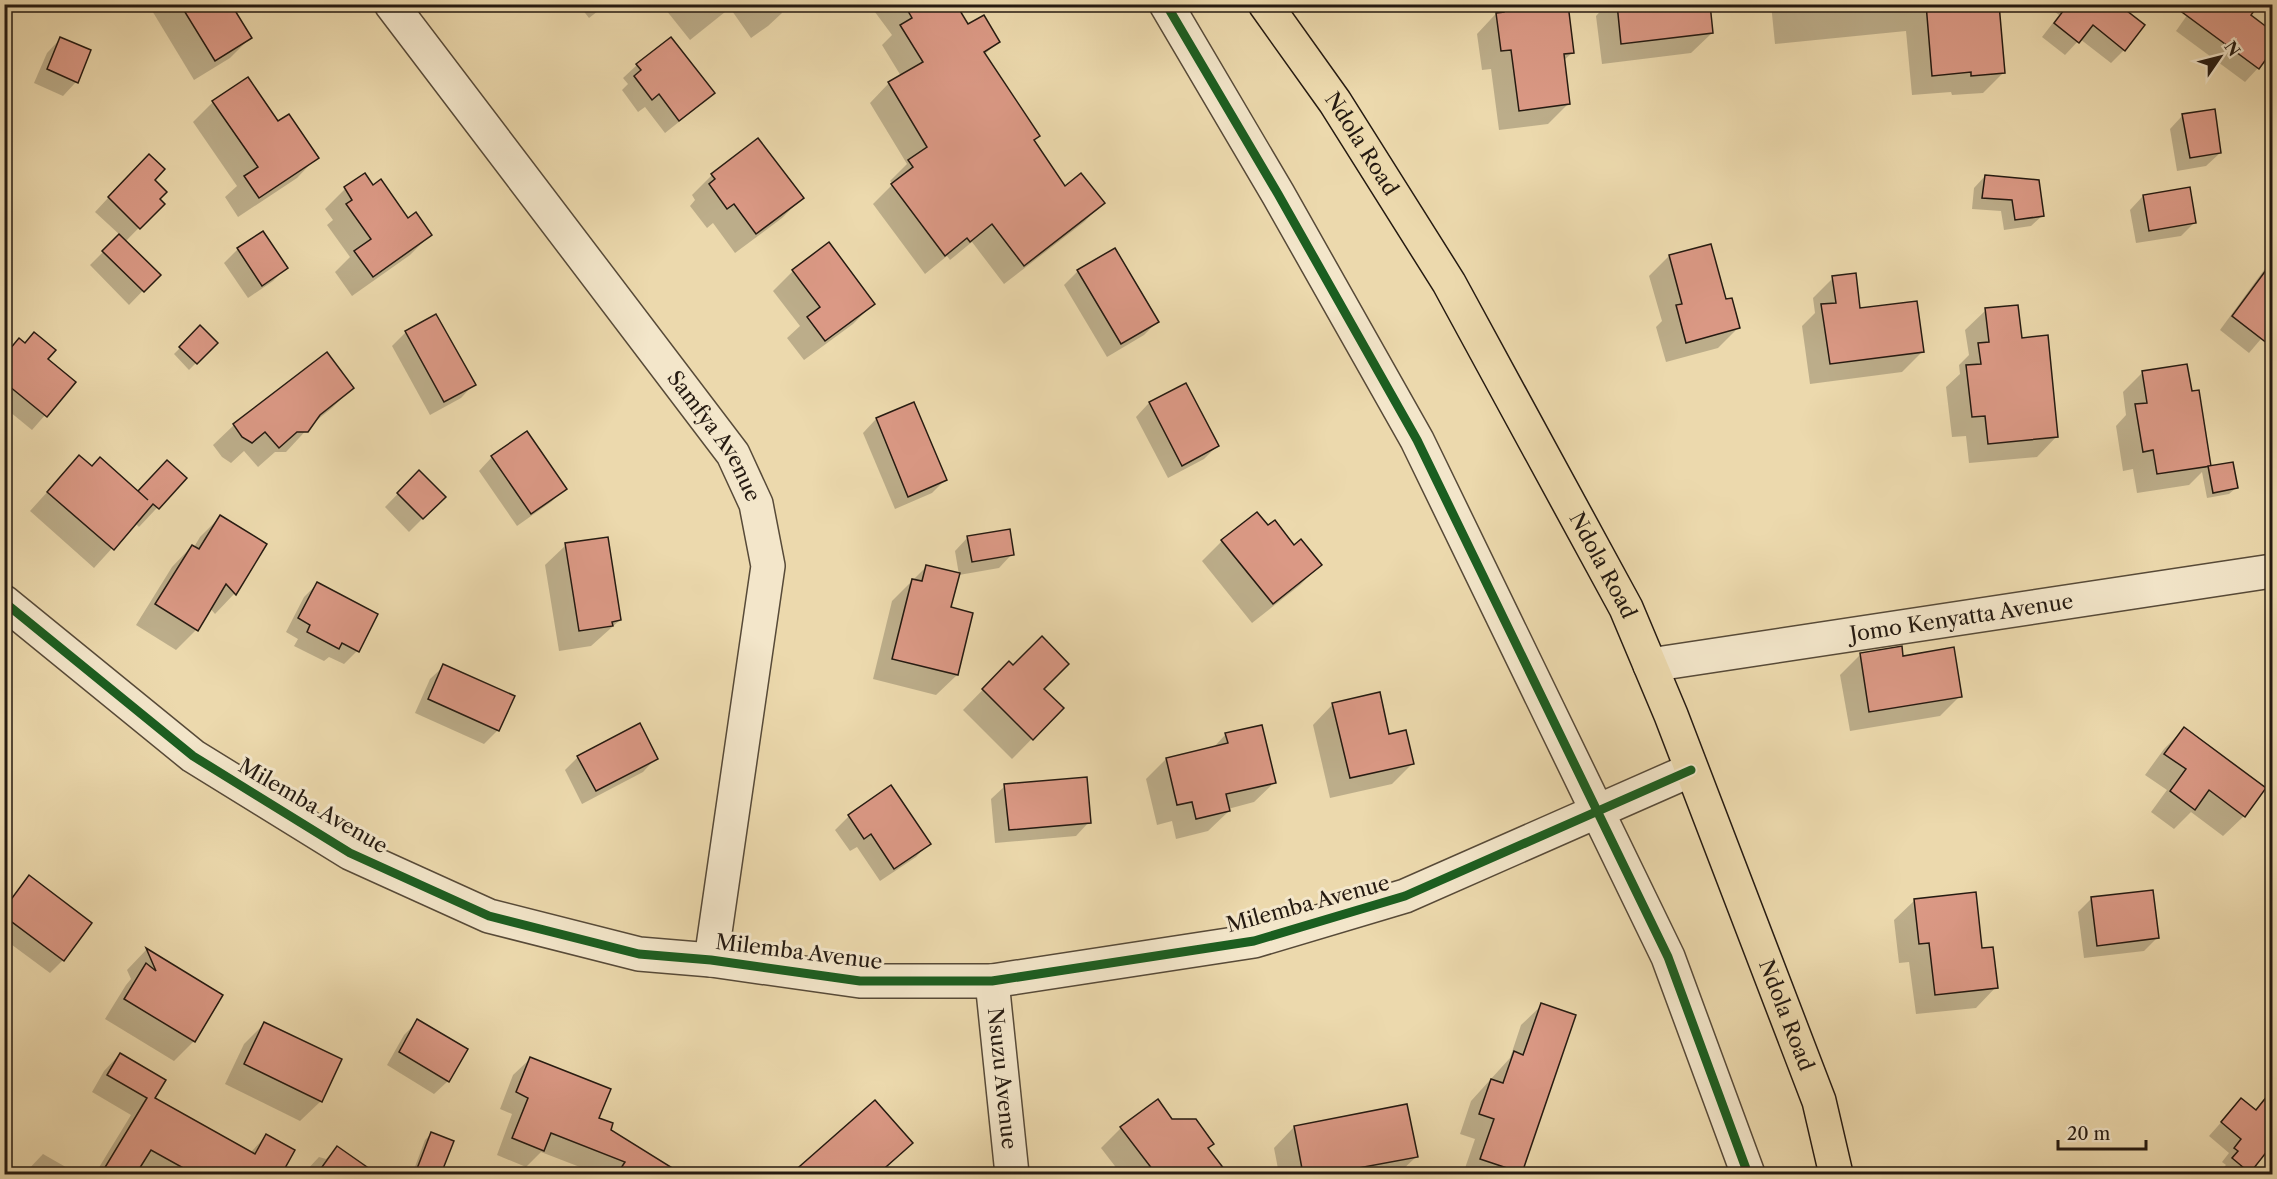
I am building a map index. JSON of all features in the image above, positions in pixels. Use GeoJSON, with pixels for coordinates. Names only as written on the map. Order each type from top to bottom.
{"type":"FeatureCollection","features":[{"type":"Feature","properties":{"kind":"main road","name":"Ndola Road"},"geometry":{"type":"LineString","coordinates":[[1265,4],[1335,102],[1449,283],[1626,608],[1650,664],[1820,1101],[1836,1174]]}},
{"type":"Feature","properties":{"kind":"street","name":"Samfya Avenue"},"geometry":{"type":"LineString","coordinates":[[391,4],[733,454],[756,504],[768,566],[711,960]]}},
{"type":"Feature","properties":{"kind":"street"},"geometry":{"type":"LineString","coordinates":[[1166,4],[1278,194],[1418,440],[1668,957],[1748,1174]]}},
{"type":"Feature","properties":{"kind":"street","name":"Jomo Kenyatta Avenue"},"geometry":{"type":"LineString","coordinates":[[1650,664],[2272,571]]}},
{"type":"Feature","properties":{"kind":"street","name":"Milemba Avenue"},"geometry":{"type":"LineString","coordinates":[[4,602],[193,756],[350,853],[489,916],[639,954],[711,960],[860,981],[992,981],[1254,941],[1405,896],[1691,770]]}},
{"type":"Feature","properties":{"kind":"street","name":"Nsuzu Avenue"},"geometry":{"type":"LineString","coordinates":[[992,981],[1012,1174]]}},
{"type":"Feature","properties":{"kind":"building"},"geometry":{"type":"Polygon","coordinates":[[[180,4],[231,4],[252,38],[215,61],[180,4]]]}},
{"type":"Feature","properties":{"kind":"building"},"geometry":{"type":"Polygon","coordinates":[[[904,4],[956,4],[968,24],[984,15],[1000,42],[984,52],[1040,136],[1034,140],[1065,186],[1081,173],[1105,203],[1024,266],[992,224],[970,242],[967,238],[945,256],[891,184],[913,167],[908,160],[927,147],[888,82],[923,62],[900,25],[912,18],[904,4]]]}},
{"type":"Feature","properties":{"kind":"building"},"geometry":{"type":"Polygon","coordinates":[[[1504,4],[1568,4],[1574,53],[1564,54],[1570,104],[1519,111],[1511,50],[1501,51],[1496,13],[1504,12],[1504,4]]]}},
{"type":"Feature","properties":{"kind":"building"},"geometry":{"type":"Polygon","coordinates":[[[1617,4],[1710,4],[1713,33],[1621,44],[1617,4]]]}},
{"type":"Feature","properties":{"kind":"building"},"geometry":{"type":"Polygon","coordinates":[[[1926,4],[1999,4],[2005,73],[1971,76],[1971,72],[1932,76],[1926,4]]]}},
{"type":"Feature","properties":{"kind":"building"},"geometry":{"type":"Polygon","coordinates":[[[2066,4],[2118,4],[2145,25],[2125,51],[2093,25],[2079,43],[2054,23],[2067,6],[2066,4]]]}},
{"type":"Feature","properties":{"kind":"building"},"geometry":{"type":"Polygon","coordinates":[[[2171,4],[2259,4],[2251,15],[2272,31],[2272,51],[2259,69],[2171,4]]]}},
{"type":"Feature","properties":{"kind":"building"},"geometry":{"type":"Polygon","coordinates":[[[60,37],[91,50],[78,83],[47,69],[60,37]]]}},
{"type":"Feature","properties":{"kind":"building"},"geometry":{"type":"Polygon","coordinates":[[[671,37],[715,93],[679,121],[659,94],[652,100],[634,76],[641,70],[636,64],[671,37]]]}},
{"type":"Feature","properties":{"kind":"building"},"geometry":{"type":"Polygon","coordinates":[[[248,77],[278,121],[289,114],[319,158],[259,198],[244,176],[258,167],[212,101],[248,77]]]}},
{"type":"Feature","properties":{"kind":"building"},"geometry":{"type":"Polygon","coordinates":[[[2215,109],[2221,153],[2190,158],[2182,114],[2215,109]]]}},
{"type":"Feature","properties":{"kind":"building"},"geometry":{"type":"Polygon","coordinates":[[[758,138],[804,198],[756,234],[734,204],[727,209],[709,184],[715,179],[711,174],[758,138]]]}},
{"type":"Feature","properties":{"kind":"building"},"geometry":{"type":"Polygon","coordinates":[[[149,154],[165,169],[155,180],[167,192],[160,199],[165,204],[140,229],[108,197],[149,154]]]}},
{"type":"Feature","properties":{"kind":"building"},"geometry":{"type":"Polygon","coordinates":[[[365,173],[373,185],[381,179],[408,218],[416,212],[432,235],[373,277],[354,251],[371,239],[346,204],[352,200],[344,187],[365,173]]]}},
{"type":"Feature","properties":{"kind":"building"},"geometry":{"type":"Polygon","coordinates":[[[1985,175],[2039,180],[2044,216],[2015,220],[2012,200],[1982,198],[1985,175]]]}},
{"type":"Feature","properties":{"kind":"building"},"geometry":{"type":"Polygon","coordinates":[[[2190,187],[2196,223],[2149,231],[2143,195],[2190,187]]]}},
{"type":"Feature","properties":{"kind":"building"},"geometry":{"type":"Polygon","coordinates":[[[263,231],[288,268],[262,286],[237,248],[263,231]]]}},
{"type":"Feature","properties":{"kind":"building"},"geometry":{"type":"Polygon","coordinates":[[[119,234],[161,275],[144,292],[102,251],[119,234]]]}},
{"type":"Feature","properties":{"kind":"building"},"geometry":{"type":"Polygon","coordinates":[[[829,242],[875,304],[825,341],[807,317],[820,307],[792,270],[829,242]]]}},
{"type":"Feature","properties":{"kind":"building"},"geometry":{"type":"Polygon","coordinates":[[[1711,244],[1726,299],[1732,298],[1740,328],[1686,343],[1676,305],[1682,304],[1669,255],[1711,244]]]}},
{"type":"Feature","properties":{"kind":"building"},"geometry":{"type":"Polygon","coordinates":[[[1115,248],[1159,322],[1121,344],[1077,270],[1115,248]]]}},
{"type":"Feature","properties":{"kind":"building"},"geometry":{"type":"Polygon","coordinates":[[[2272,262],[2272,347],[2232,316],[2272,262]]]}},
{"type":"Feature","properties":{"kind":"building"},"geometry":{"type":"Polygon","coordinates":[[[1856,273],[1860,308],[1917,301],[1924,352],[1830,364],[1821,304],[1836,303],[1832,276],[1856,273]]]}},
{"type":"Feature","properties":{"kind":"building"},"geometry":{"type":"Polygon","coordinates":[[[2018,305],[2022,338],[2048,335],[2058,437],[1988,444],[1985,416],[1972,417],[1966,365],[1981,364],[1978,343],[1989,342],[1985,308],[2018,305]]]}},
{"type":"Feature","properties":{"kind":"building"},"geometry":{"type":"Polygon","coordinates":[[[436,314],[476,385],[444,402],[405,331],[436,314]]]}},
{"type":"Feature","properties":{"kind":"building"},"geometry":{"type":"Polygon","coordinates":[[[200,325],[218,343],[197,364],[179,347],[200,325]]]}},
{"type":"Feature","properties":{"kind":"building"},"geometry":{"type":"Polygon","coordinates":[[[34,332],[56,350],[48,359],[76,382],[47,417],[4,382],[4,356],[19,338],[25,343],[34,332]]]}},
{"type":"Feature","properties":{"kind":"building"},"geometry":{"type":"Polygon","coordinates":[[[327,352],[354,388],[320,415],[308,432],[297,432],[279,448],[265,432],[252,443],[242,437],[233,424],[327,352]]]}},
{"type":"Feature","properties":{"kind":"building"},"geometry":{"type":"Polygon","coordinates":[[[2187,364],[2192,391],[2199,390],[2211,466],[2157,474],[2153,450],[2143,452],[2135,404],[2147,403],[2142,371],[2187,364]]]}},
{"type":"Feature","properties":{"kind":"building"},"geometry":{"type":"Polygon","coordinates":[[[1186,383],[1219,446],[1182,466],[1149,402],[1186,383]]]}},
{"type":"Feature","properties":{"kind":"building"},"geometry":{"type":"Polygon","coordinates":[[[914,402],[947,480],[908,497],[876,418],[914,402]]]}},
{"type":"Feature","properties":{"kind":"building"},"geometry":{"type":"Polygon","coordinates":[[[527,431],[567,489],[531,514],[491,456],[527,431]]]}},
{"type":"Feature","properties":{"kind":"building"},"geometry":{"type":"Polygon","coordinates":[[[79,455],[92,466],[100,457],[148,500],[138,491],[167,460],[187,478],[159,509],[153,504],[114,550],[47,492],[79,455]]]}},
{"type":"Feature","properties":{"kind":"building"},"geometry":{"type":"Polygon","coordinates":[[[2233,462],[2238,488],[2213,493],[2208,466],[2233,462]]]}},
{"type":"Feature","properties":{"kind":"building"},"geometry":{"type":"Polygon","coordinates":[[[419,470],[446,497],[423,519],[397,493],[419,470]]]}},
{"type":"Feature","properties":{"kind":"building"},"geometry":{"type":"Polygon","coordinates":[[[1257,512],[1268,525],[1275,520],[1294,545],[1301,539],[1322,565],[1273,604],[1221,540],[1257,512]]]}},
{"type":"Feature","properties":{"kind":"building"},"geometry":{"type":"Polygon","coordinates":[[[220,515],[267,544],[236,595],[226,584],[198,631],[155,604],[192,545],[199,549],[220,515]]]}},
{"type":"Feature","properties":{"kind":"building"},"geometry":{"type":"Polygon","coordinates":[[[1010,529],[1014,555],[972,562],[967,536],[1010,529]]]}},
{"type":"Feature","properties":{"kind":"building"},"geometry":{"type":"Polygon","coordinates":[[[608,537],[621,620],[612,622],[613,626],[579,631],[565,543],[608,537]]]}},
{"type":"Feature","properties":{"kind":"building"},"geometry":{"type":"Polygon","coordinates":[[[926,565],[960,573],[951,607],[973,613],[958,675],[892,659],[912,579],[922,581],[926,565]]]}},
{"type":"Feature","properties":{"kind":"building"},"geometry":{"type":"Polygon","coordinates":[[[317,582],[378,614],[359,652],[342,643],[339,649],[307,632],[310,625],[298,618],[317,582]]]}},
{"type":"Feature","properties":{"kind":"building"},"geometry":{"type":"Polygon","coordinates":[[[1042,636],[1069,664],[1044,689],[1064,708],[1033,740],[982,689],[1009,661],[1013,665],[1042,636]]]}},
{"type":"Feature","properties":{"kind":"building"},"geometry":{"type":"Polygon","coordinates":[[[1902,646],[1903,656],[1954,647],[1962,697],[1869,712],[1860,653],[1902,646]]]}},
{"type":"Feature","properties":{"kind":"building"},"geometry":{"type":"Polygon","coordinates":[[[443,664],[515,696],[499,731],[428,699],[443,664]]]}},
{"type":"Feature","properties":{"kind":"building"},"geometry":{"type":"Polygon","coordinates":[[[1380,692],[1389,734],[1406,730],[1414,764],[1350,778],[1332,703],[1380,692]]]}},
{"type":"Feature","properties":{"kind":"building"},"geometry":{"type":"Polygon","coordinates":[[[640,723],[658,759],[596,791],[577,756],[640,723]]]}},
{"type":"Feature","properties":{"kind":"building"},"geometry":{"type":"Polygon","coordinates":[[[1262,725],[1276,783],[1226,794],[1230,811],[1196,819],[1192,802],[1177,805],[1166,758],[1228,743],[1225,733],[1262,725]]]}},
{"type":"Feature","properties":{"kind":"building"},"geometry":{"type":"Polygon","coordinates":[[[2184,727],[2266,788],[2245,817],[2209,790],[2195,810],[2170,791],[2186,769],[2164,754],[2184,727]]]}},
{"type":"Feature","properties":{"kind":"building"},"geometry":{"type":"Polygon","coordinates":[[[1087,777],[1091,823],[1009,830],[1004,784],[1087,777]]]}},
{"type":"Feature","properties":{"kind":"building"},"geometry":{"type":"Polygon","coordinates":[[[891,785],[931,844],[894,869],[871,834],[864,839],[848,815],[891,785]]]}},
{"type":"Feature","properties":{"kind":"building"},"geometry":{"type":"Polygon","coordinates":[[[29,875],[92,923],[64,961],[4,916],[4,909],[29,875]]]}},
{"type":"Feature","properties":{"kind":"building"},"geometry":{"type":"Polygon","coordinates":[[[2153,890],[2159,938],[2097,946],[2091,897],[2153,890]]]}},
{"type":"Feature","properties":{"kind":"building"},"geometry":{"type":"Polygon","coordinates":[[[1976,892],[1982,948],[1993,947],[1998,988],[1935,995],[1929,943],[1919,944],[1914,899],[1976,892]]]}},
{"type":"Feature","properties":{"kind":"building"},"geometry":{"type":"Polygon","coordinates":[[[146,948],[223,995],[195,1042],[124,999],[146,963],[156,971],[146,948]]]}},
{"type":"Feature","properties":{"kind":"building"},"geometry":{"type":"Polygon","coordinates":[[[1541,1003],[1576,1015],[1522,1173],[1480,1159],[1494,1119],[1479,1114],[1491,1079],[1503,1083],[1514,1051],[1523,1055],[1541,1003]]]}},
{"type":"Feature","properties":{"kind":"building"},"geometry":{"type":"Polygon","coordinates":[[[417,1019],[468,1049],[449,1082],[399,1052],[417,1019]]]}},
{"type":"Feature","properties":{"kind":"building"},"geometry":{"type":"Polygon","coordinates":[[[264,1022],[342,1059],[322,1102],[244,1064],[264,1022]]]}},
{"type":"Feature","properties":{"kind":"building"},"geometry":{"type":"Polygon","coordinates":[[[120,1053],[166,1080],[155,1098],[255,1154],[266,1134],[295,1150],[284,1170],[292,1174],[194,1174],[151,1150],[136,1174],[101,1174],[147,1098],[107,1075],[120,1053]]]}},
{"type":"Feature","properties":{"kind":"building"},"geometry":{"type":"Polygon","coordinates":[[[530,1057],[611,1089],[599,1118],[613,1123],[611,1130],[682,1174],[617,1174],[625,1162],[551,1133],[544,1151],[512,1138],[528,1098],[516,1092],[530,1057]]]}},
{"type":"Feature","properties":{"kind":"building"},"geometry":{"type":"Polygon","coordinates":[[[2272,1090],[2272,1145],[2250,1173],[2232,1158],[2238,1151],[2234,1148],[2241,1139],[2221,1122],[2241,1098],[2256,1110],[2272,1090]]]}},
{"type":"Feature","properties":{"kind":"building"},"geometry":{"type":"Polygon","coordinates":[[[1158,1099],[1172,1119],[1196,1119],[1214,1144],[1208,1148],[1228,1174],[1156,1174],[1120,1127],[1158,1099]]]}},
{"type":"Feature","properties":{"kind":"building"},"geometry":{"type":"Polygon","coordinates":[[[875,1100],[913,1143],[878,1174],[791,1174],[875,1100]]]}},
{"type":"Feature","properties":{"kind":"building"},"geometry":{"type":"Polygon","coordinates":[[[1407,1104],[1418,1157],[1326,1174],[1303,1174],[1294,1126],[1407,1104]]]}},
{"type":"Feature","properties":{"kind":"building"},"geometry":{"type":"Polygon","coordinates":[[[431,1132],[454,1141],[441,1174],[415,1174],[431,1132]]]}},
{"type":"Feature","properties":{"kind":"building"},"geometry":{"type":"Polygon","coordinates":[[[337,1146],[377,1174],[317,1174],[337,1146]]]}},
{"type":"Feature","properties":{"kind":"cycle path"},"geometry":{"type":"LineString","coordinates":[[1166,4],[1278,194],[1417,440],[1668,957],[1748,1174]]}},
{"type":"Feature","properties":{"kind":"cycle path"},"geometry":{"type":"LineString","coordinates":[[4,602],[193,756],[350,853],[489,916],[639,954],[711,960],[860,981],[992,981],[1254,941],[1405,896],[1691,770]]}}]}
